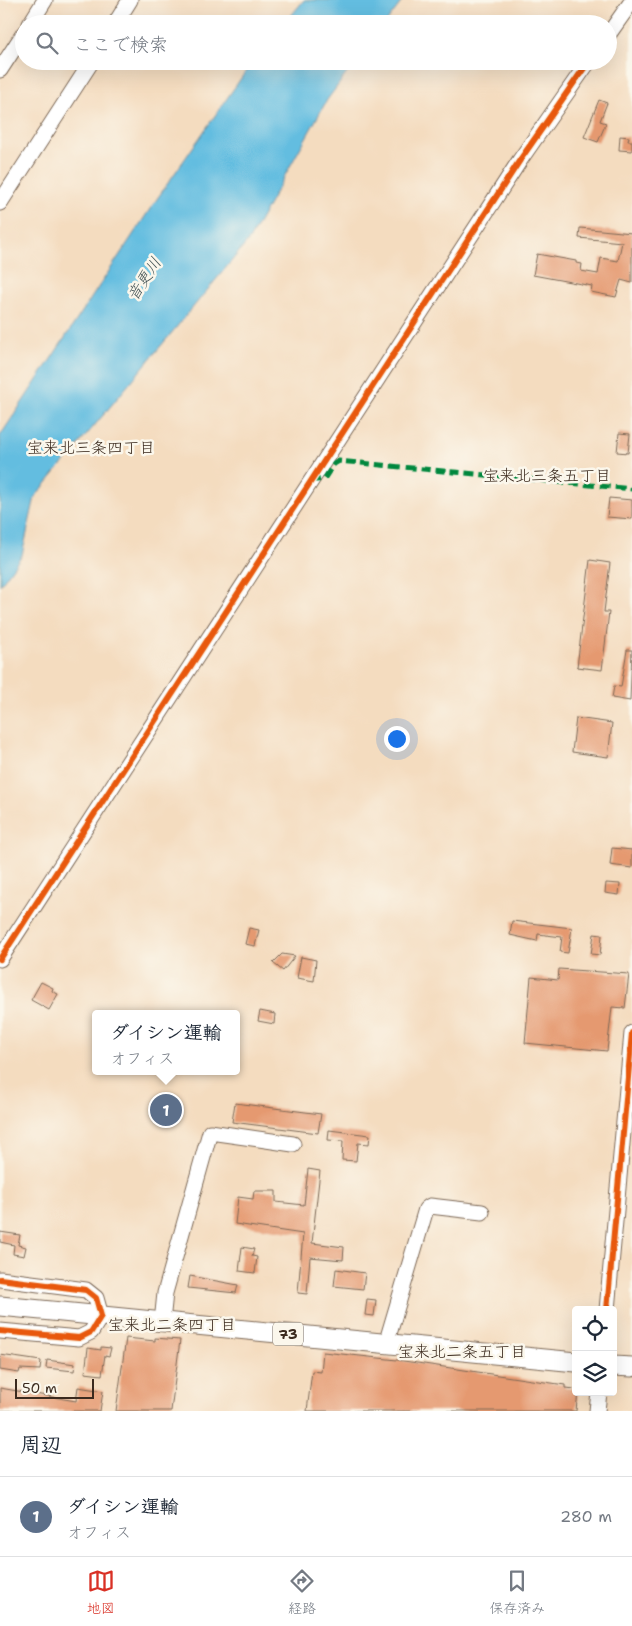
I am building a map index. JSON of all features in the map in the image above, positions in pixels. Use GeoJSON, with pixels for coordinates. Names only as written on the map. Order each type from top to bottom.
{"type":"FeatureCollection","features":[{"type":"Feature","properties":{"kind":"main road","name":"73"},"geometry":{"type":"LineString","coordinates":[[0,1306],[572,1362]]}},
{"type":"Feature","properties":{"kind":"main road"},"geometry":{"type":"LineString","coordinates":[[617,1366],[632,1367]]}},
{"type":"Feature","properties":{"kind":"street"},"geometry":{"type":"LineString","coordinates":[[36,15],[46,0]]}},
{"type":"Feature","properties":{"kind":"street"},"geometry":{"type":"LineString","coordinates":[[121,15],[130,0]]}},
{"type":"Feature","properties":{"kind":"street"},"geometry":{"type":"LineString","coordinates":[[617,23],[632,2]]}},
{"type":"Feature","properties":{"kind":"street"},"geometry":{"type":"LineString","coordinates":[[0,70],[15,47]]}},
{"type":"Feature","properties":{"kind":"street"},"geometry":{"type":"LineString","coordinates":[[0,203],[86,70]]}},
{"type":"Feature","properties":{"kind":"street"},"geometry":{"type":"LineString","coordinates":[[0,959],[509,176],[583,70]]}},
{"type":"Feature","properties":{"kind":"street"},"geometry":{"type":"LineString","coordinates":[[607,1306],[632,1034]]}},
{"type":"Feature","properties":{"kind":"street"},"geometry":{"type":"LineString","coordinates":[[162,1322],[165,1293],[210,1132],[293,1144]]}},
{"type":"Feature","properties":{"kind":"street"},"geometry":{"type":"LineString","coordinates":[[386,1344],[426,1209],[430,1206],[482,1212]]}},
{"type":"Feature","properties":{"kind":"street"},"geometry":{"type":"LineString","coordinates":[[0,1279],[86,1290],[96,1298],[101,1316],[91,1332],[79,1338],[0,1331]]}},
{"type":"Feature","properties":{"kind":"street"},"geometry":{"type":"LineString","coordinates":[[597,1411],[599,1396]]}},
{"type":"Feature","properties":{"kind":"water"},"geometry":{"type":"Polygon","coordinates":[[[304,0],[403,0],[392,15],[292,15],[304,0]]]}},
{"type":"Feature","properties":{"kind":"water","name":"音更川"},"geometry":{"type":"Polygon","coordinates":[[[247,70],[349,70],[327,100],[249,240],[35,497],[22,555],[0,585],[0,436],[152,206],[247,70]]]}},
{"type":"Feature","properties":{"kind":"building"},"geometry":{"type":"Polygon","coordinates":[[[599,100],[607,103],[600,121],[606,123],[598,142],[584,137],[599,100]]]}},
{"type":"Feature","properties":{"kind":"building"},"geometry":{"type":"Polygon","coordinates":[[[620,136],[629,137],[628,141],[632,141],[632,151],[619,150],[620,136]]]}},
{"type":"Feature","properties":{"kind":"building"},"geometry":{"type":"Polygon","coordinates":[[[580,228],[632,233],[632,283],[621,280],[616,297],[591,292],[592,286],[533,275],[537,254],[576,261],[576,263],[582,264],[581,271],[598,274],[601,258],[618,261],[622,242],[579,238],[580,228]]]}},
{"type":"Feature","properties":{"kind":"building"},"geometry":{"type":"Polygon","coordinates":[[[619,433],[630,434],[628,453],[617,452],[619,433]]]}},
{"type":"Feature","properties":{"kind":"building"},"geometry":{"type":"Polygon","coordinates":[[[609,498],[632,500],[632,519],[607,517],[609,498]]]}},
{"type":"Feature","properties":{"kind":"building"},"geometry":{"type":"Polygon","coordinates":[[[590,560],[610,563],[604,612],[609,612],[602,670],[577,667],[590,560]]]}},
{"type":"Feature","properties":{"kind":"building"},"geometry":{"type":"Polygon","coordinates":[[[627,650],[632,650],[630,701],[612,698],[614,686],[621,687],[627,650]]]}},
{"type":"Feature","properties":{"kind":"building"},"geometry":{"type":"Polygon","coordinates":[[[576,718],[612,723],[608,757],[572,752],[576,718]]]}},
{"type":"Feature","properties":{"kind":"building"},"geometry":{"type":"Polygon","coordinates":[[[612,848],[632,850],[632,868],[610,865],[612,848]]]}},
{"type":"Feature","properties":{"kind":"building"},"geometry":{"type":"Polygon","coordinates":[[[606,883],[620,884],[619,895],[605,893],[606,883]]]}},
{"type":"Feature","properties":{"kind":"building"},"geometry":{"type":"Polygon","coordinates":[[[512,921],[572,928],[568,953],[560,952],[562,937],[538,934],[537,941],[510,935],[512,921]]]}},
{"type":"Feature","properties":{"kind":"building"},"geometry":{"type":"Polygon","coordinates":[[[249,928],[259,930],[255,946],[245,944],[249,928]]]}},
{"type":"Feature","properties":{"kind":"building"},"geometry":{"type":"Polygon","coordinates":[[[594,934],[602,935],[600,955],[591,954],[594,934]]]}},
{"type":"Feature","properties":{"kind":"building"},"geometry":{"type":"Polygon","coordinates":[[[282,954],[295,956],[283,971],[273,963],[282,954]]]}},
{"type":"Feature","properties":{"kind":"building"},"geometry":{"type":"Polygon","coordinates":[[[301,957],[316,960],[314,981],[297,978],[301,957]]]}},
{"type":"Feature","properties":{"kind":"building"},"geometry":{"type":"Polygon","coordinates":[[[559,969],[629,974],[625,1008],[612,1007],[607,1051],[525,1043],[531,977],[558,980],[559,969]]]}},
{"type":"Feature","properties":{"kind":"building"},"geometry":{"type":"Polygon","coordinates":[[[41,982],[53,988],[52,991],[58,994],[49,1010],[31,1000],[41,982]]]}},
{"type":"Feature","properties":{"kind":"building"},"geometry":{"type":"Polygon","coordinates":[[[260,1011],[275,1014],[274,1024],[258,1021],[260,1011]]]}},
{"type":"Feature","properties":{"kind":"building"},"geometry":{"type":"Polygon","coordinates":[[[235,1103],[321,1114],[318,1133],[232,1122],[235,1103]]]}},
{"type":"Feature","properties":{"kind":"building"},"geometry":{"type":"Polygon","coordinates":[[[329,1130],[370,1135],[369,1144],[358,1143],[356,1161],[342,1160],[343,1141],[328,1140],[329,1130]]]}},
{"type":"Feature","properties":{"kind":"building"},"geometry":{"type":"Polygon","coordinates":[[[308,1169],[320,1171],[312,1243],[344,1247],[343,1260],[310,1257],[307,1294],[298,1293],[303,1234],[235,1224],[238,1197],[253,1199],[254,1191],[276,1191],[276,1202],[304,1205],[308,1169]]]}},
{"type":"Feature","properties":{"kind":"building"},"geometry":{"type":"Polygon","coordinates":[[[0,1232],[20,1235],[18,1245],[26,1247],[24,1256],[13,1254],[14,1245],[0,1242],[0,1232]]]}},
{"type":"Feature","properties":{"kind":"building"},"geometry":{"type":"Polygon","coordinates":[[[242,1247],[254,1249],[252,1256],[257,1257],[255,1273],[239,1271],[242,1247]]]}},
{"type":"Feature","properties":{"kind":"building"},"geometry":{"type":"Polygon","coordinates":[[[336,1269],[365,1273],[363,1289],[334,1286],[336,1269]]]}},
{"type":"Feature","properties":{"kind":"building"},"geometry":{"type":"Polygon","coordinates":[[[190,1276],[238,1285],[236,1293],[188,1288],[190,1276]]]}},
{"type":"Feature","properties":{"kind":"building"},"geometry":{"type":"Polygon","coordinates":[[[367,1299],[376,1300],[374,1316],[365,1315],[367,1299]]]}},
{"type":"Feature","properties":{"kind":"building"},"geometry":{"type":"Polygon","coordinates":[[[126,1338],[155,1341],[155,1338],[180,1340],[171,1411],[116,1411],[126,1338]]]}},
{"type":"Feature","properties":{"kind":"building"},"geometry":{"type":"Polygon","coordinates":[[[101,1347],[111,1348],[109,1356],[105,1355],[102,1375],[85,1373],[88,1348],[101,1350],[101,1347]]]}},
{"type":"Feature","properties":{"kind":"building"},"geometry":{"type":"Polygon","coordinates":[[[323,1352],[397,1360],[565,1385],[565,1388],[572,1389],[572,1396],[578,1396],[576,1411],[307,1411],[312,1371],[321,1372],[323,1352]]]}},
{"type":"Feature","properties":{"kind":"building"},"geometry":{"type":"Polygon","coordinates":[[[0,1355],[41,1361],[40,1370],[20,1369],[19,1373],[0,1370],[0,1355]]]}},
{"type":"Feature","properties":{"kind":"building"},"geometry":{"type":"Polygon","coordinates":[[[47,1360],[75,1364],[74,1371],[46,1368],[47,1360]]]}},
{"type":"Feature","properties":{"kind":"building"},"geometry":{"type":"Polygon","coordinates":[[[78,1387],[103,1391],[100,1411],[0,1411],[0,1388],[76,1401],[78,1387]]]}},
{"type":"Feature","properties":{"kind":"marked path"},"geometry":{"type":"LineString","coordinates":[[310,481],[324,479],[334,464],[339,461],[632,489]]}},
{"type":"Feature","properties":{"kind":"cycle path"},"geometry":{"type":"LineString","coordinates":[[0,959],[520,160],[583,70]]}},
{"type":"Feature","properties":{"kind":"cycle path"},"geometry":{"type":"LineString","coordinates":[[607,1306],[632,1033]]}},
{"type":"Feature","properties":{"kind":"cycle path"},"geometry":{"type":"LineString","coordinates":[[0,1279],[86,1290],[96,1298],[101,1316],[91,1332],[79,1338],[0,1331]]}},
{"type":"Feature","properties":{"kind":"place","name":"ダイシン運輸"},"geometry":{"type":"Point","coordinates":[166,1110]}},
{"type":"Feature","properties":{"kind":"district","name":"宝来北三条四丁目"},"geometry":{"type":"Point","coordinates":[91,447]}},
{"type":"Feature","properties":{"kind":"district","name":"宝来北三条五丁目"},"geometry":{"type":"Point","coordinates":[547,475]}},
{"type":"Feature","properties":{"kind":"district","name":"宝来北二条四丁目"},"geometry":{"type":"Point","coordinates":[172,1324]}},
{"type":"Feature","properties":{"kind":"district","name":"宝来北二条五丁目"},"geometry":{"type":"Point","coordinates":[462,1351]}}]}
